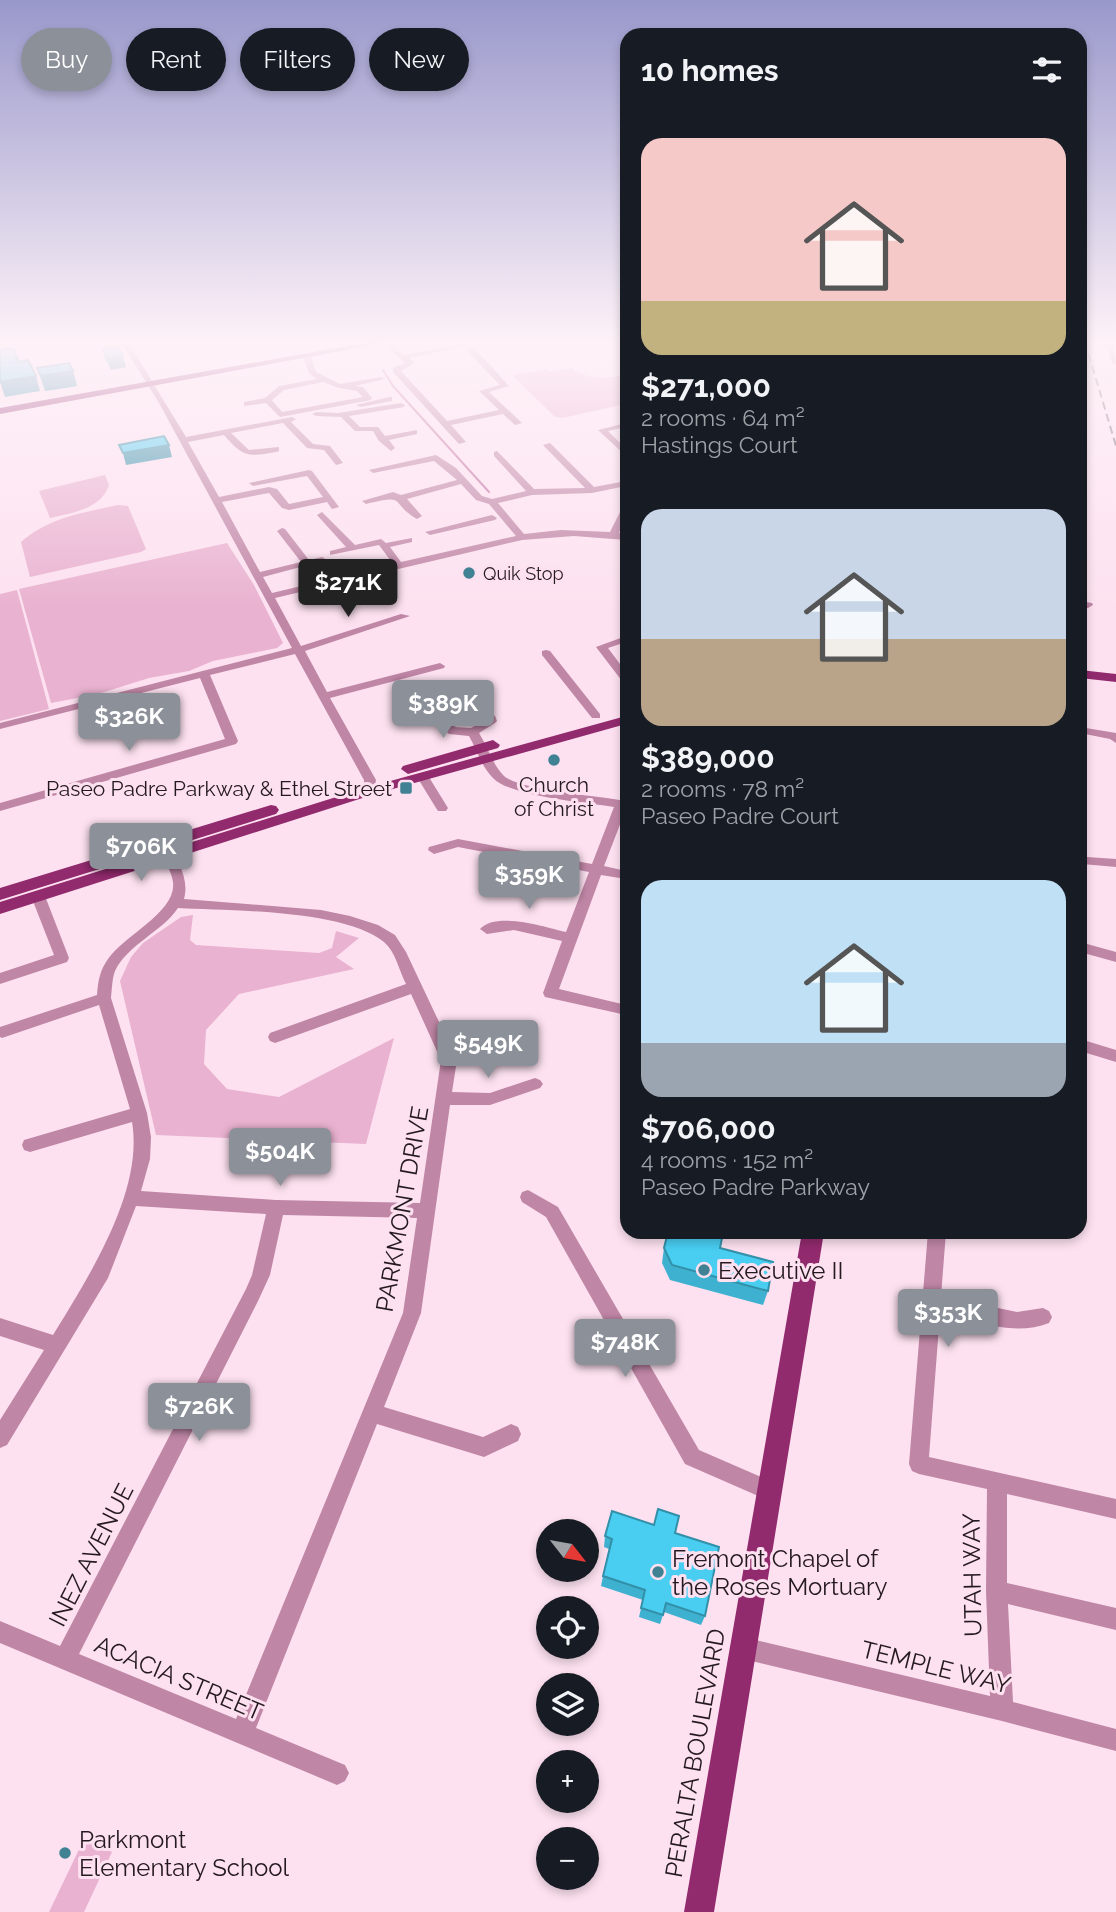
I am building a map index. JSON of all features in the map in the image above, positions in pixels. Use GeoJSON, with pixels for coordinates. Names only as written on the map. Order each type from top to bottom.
{"type":"FeatureCollection","features":[{"type":"Feature","properties":{"kind":"main road"},"geometry":{"type":"LineString","coordinates":[[1087,675],[1116,678]]}},
{"type":"Feature","properties":{"kind":"main road"},"geometry":{"type":"LineString","coordinates":[[1087,685],[1116,687]]}},
{"type":"Feature","properties":{"kind":"main road"},"geometry":{"type":"LineString","coordinates":[[370,786],[423,777],[539,734],[620,710]]}},
{"type":"Feature","properties":{"kind":"main road"},"geometry":{"type":"LineString","coordinates":[[0,894],[164,849],[483,754],[620,721]]}},
{"type":"Feature","properties":{"kind":"main road"},"geometry":{"type":"LineString","coordinates":[[0,908],[164,849]]}},
{"type":"Feature","properties":{"kind":"main road","name":"PERALTA BOULEVARD"},"geometry":{"type":"LineString","coordinates":[[699,1912],[812,1239]]}},
{"type":"Feature","properties":{"kind":"street"},"geometry":{"type":"LineString","coordinates":[[179,431],[215,501],[271,597],[370,786]]}},
{"type":"Feature","properties":{"kind":"street"},"geometry":{"type":"LineString","coordinates":[[184,440],[230,431]]}},
{"type":"Feature","properties":{"kind":"street"},"geometry":{"type":"LineString","coordinates":[[293,431],[310,446],[327,448],[339,463]]}},
{"type":"Feature","properties":{"kind":"street"},"geometry":{"type":"LineString","coordinates":[[377,431],[391,448]]}},
{"type":"Feature","properties":{"kind":"street"},"geometry":{"type":"LineString","coordinates":[[452,431],[462,442]]}},
{"type":"Feature","properties":{"kind":"street"},"geometry":{"type":"LineString","coordinates":[[603,431],[620,447]]}},
{"type":"Feature","properties":{"kind":"street"},"geometry":{"type":"LineString","coordinates":[[226,432],[243,452],[248,454],[276,449]]}},
{"type":"Feature","properties":{"kind":"street"},"geometry":{"type":"LineString","coordinates":[[382,439],[415,432]]}},
{"type":"Feature","properties":{"kind":"street"},"geometry":{"type":"LineString","coordinates":[[547,445],[592,490]]}},
{"type":"Feature","properties":{"kind":"street"},"geometry":{"type":"LineString","coordinates":[[497,454],[532,492]]}},
{"type":"Feature","properties":{"kind":"street"},"geometry":{"type":"LineString","coordinates":[[373,470],[446,456]]}},
{"type":"Feature","properties":{"kind":"street"},"geometry":{"type":"LineString","coordinates":[[436,458],[479,498],[492,502],[532,492],[592,490],[620,485]]}},
{"type":"Feature","properties":{"kind":"street"},"geometry":{"type":"LineString","coordinates":[[215,501],[256,487],[309,473],[332,503],[285,506],[274,491],[256,487],[246,474]]}},
{"type":"Feature","properties":{"kind":"street"},"geometry":{"type":"LineString","coordinates":[[401,498],[463,481]]}},
{"type":"Feature","properties":{"kind":"street"},"geometry":{"type":"LineString","coordinates":[[366,501],[393,495],[401,498],[416,516]]}},
{"type":"Feature","properties":{"kind":"street"},"geometry":{"type":"LineString","coordinates":[[492,502],[522,537]]}},
{"type":"Feature","properties":{"kind":"street"},"geometry":{"type":"LineString","coordinates":[[322,515],[353,549]]}},
{"type":"Feature","properties":{"kind":"street"},"geometry":{"type":"LineString","coordinates":[[271,597],[400,566],[466,537],[492,518]]}},
{"type":"Feature","properties":{"kind":"street"},"geometry":{"type":"LineString","coordinates":[[612,535],[620,521]]}},
{"type":"Feature","properties":{"kind":"street"},"geometry":{"type":"LineString","coordinates":[[282,531],[307,564]]}},
{"type":"Feature","properties":{"kind":"street"},"geometry":{"type":"LineString","coordinates":[[430,532],[466,537],[522,537],[551,533],[620,536]]}},
{"type":"Feature","properties":{"kind":"street"},"geometry":{"type":"LineString","coordinates":[[384,546],[410,540]]}},
{"type":"Feature","properties":{"kind":"street"},"geometry":{"type":"LineString","coordinates":[[333,553],[381,542],[400,566]]}},
{"type":"Feature","properties":{"kind":"street"},"geometry":{"type":"LineString","coordinates":[[258,575],[322,561]]}},
{"type":"Feature","properties":{"kind":"street"},"geometry":{"type":"LineString","coordinates":[[0,726],[299,650],[405,617]]}},
{"type":"Feature","properties":{"kind":"street"},"geometry":{"type":"LineString","coordinates":[[620,641],[601,647],[620,670]]}},
{"type":"Feature","properties":{"kind":"street"},"geometry":{"type":"LineString","coordinates":[[546,653],[596,716]]}},
{"type":"Feature","properties":{"kind":"street"},"geometry":{"type":"LineString","coordinates":[[324,696],[440,666]]}},
{"type":"Feature","properties":{"kind":"street"},"geometry":{"type":"LineString","coordinates":[[0,807],[232,741],[204,674]]}},
{"type":"Feature","properties":{"kind":"street"},"geometry":{"type":"LineString","coordinates":[[1087,731],[1116,737]]}},
{"type":"Feature","properties":{"kind":"street"},"geometry":{"type":"LineString","coordinates":[[473,732],[483,754],[505,783],[620,804]]}},
{"type":"Feature","properties":{"kind":"street"},"geometry":{"type":"LineString","coordinates":[[423,777],[442,808]]}},
{"type":"Feature","properties":{"kind":"street"},"geometry":{"type":"LineString","coordinates":[[620,814],[595,869],[550,993],[620,1009]]}},
{"type":"Feature","properties":{"kind":"street"},"geometry":{"type":"LineString","coordinates":[[434,850],[458,843],[620,874]]}},
{"type":"Feature","properties":{"kind":"street"},"geometry":{"type":"LineString","coordinates":[[0,1438],[102,1272],[131,1198],[142,1159],[143,1137],[139,1113],[104,998],[106,979],[118,956],[175,903],[180,889],[164,849]]}},
{"type":"Feature","properties":{"kind":"street"},"geometry":{"type":"LineString","coordinates":[[1087,860],[1116,863]]}},
{"type":"Feature","properties":{"kind":"street"},"geometry":{"type":"LineString","coordinates":[[0,979],[62,957],[38,896]]}},
{"type":"Feature","properties":{"kind":"street","name":"PARKMONT DRIVE"},"geometry":{"type":"LineString","coordinates":[[175,903],[322,915],[354,920],[375,927],[392,941],[442,1039],[449,1060],[412,1313],[243,1733]]}},
{"type":"Feature","properties":{"kind":"street"},"geometry":{"type":"LineString","coordinates":[[487,929],[514,925],[569,938]]}},
{"type":"Feature","properties":{"kind":"street"},"geometry":{"type":"LineString","coordinates":[[1087,949],[1116,957]]}},
{"type":"Feature","properties":{"kind":"street"},"geometry":{"type":"LineString","coordinates":[[275,1037],[415,987]]}},
{"type":"Feature","properties":{"kind":"street"},"geometry":{"type":"LineString","coordinates":[[2,1032],[104,998]]}},
{"type":"Feature","properties":{"kind":"street"},"geometry":{"type":"LineString","coordinates":[[1087,1047],[1116,1056]]}},
{"type":"Feature","properties":{"kind":"street"},"geometry":{"type":"LineString","coordinates":[[445,1098],[490,1099],[535,1084]]}},
{"type":"Feature","properties":{"kind":"street"},"geometry":{"type":"LineString","coordinates":[[30,1146],[139,1113]]}},
{"type":"Feature","properties":{"kind":"street"},"geometry":{"type":"LineString","coordinates":[[131,1198],[276,1207],[428,1211]]}},
{"type":"Feature","properties":{"kind":"street"},"geometry":{"type":"LineString","coordinates":[[528,1198],[552,1212],[692,1457],[770,1491]]}},
{"type":"Feature","properties":{"kind":"street","name":"INEZ AVENUE"},"geometry":{"type":"LineString","coordinates":[[65,1658],[252,1295],[261,1275],[276,1207]]}},
{"type":"Feature","properties":{"kind":"street"},"geometry":{"type":"LineString","coordinates":[[937,1239],[919,1464],[1116,1509]]}},
{"type":"Feature","properties":{"kind":"street"},"geometry":{"type":"LineString","coordinates":[[932,1303],[1017,1321],[1043,1317]]}},
{"type":"Feature","properties":{"kind":"street"},"geometry":{"type":"LineString","coordinates":[[0,1327],[58,1346]]}},
{"type":"Feature","properties":{"kind":"street"},"geometry":{"type":"LineString","coordinates":[[373,1413],[484,1447],[511,1434]]}},
{"type":"Feature","properties":{"kind":"street","name":"UTAH WAY"},"geometry":{"type":"LineString","coordinates":[[997,1481],[997,1591],[1002,1710]]}},
{"type":"Feature","properties":{"kind":"street"},"geometry":{"type":"LineString","coordinates":[[997,1591],[1116,1619]]}},
{"type":"Feature","properties":{"kind":"street","name":"ACACIA STREET"},"geometry":{"type":"LineString","coordinates":[[0,1632],[337,1773]]}},
{"type":"Feature","properties":{"kind":"street","name":"TEMPLE WAY"},"geometry":{"type":"LineString","coordinates":[[743,1648],[1116,1740]]}},
{"type":"Feature","properties":{"kind":"shaded area"},"geometry":{"type":"Polygon","coordinates":[[[105,475],[109,485],[100,500],[85,509],[50,518],[39,491],[105,475]]]}},
{"type":"Feature","properties":{"kind":"shaded area"},"geometry":{"type":"Polygon","coordinates":[[[118,505],[128,506],[146,549],[30,577],[21,542],[55,521],[118,505]]]}},
{"type":"Feature","properties":{"kind":"shaded area"},"geometry":{"type":"Polygon","coordinates":[[[227,543],[254,585],[283,643],[277,648],[213,661],[189,671],[149,678],[98,694],[51,703],[19,589],[227,543]]]}},
{"type":"Feature","properties":{"kind":"shaded area"},"geometry":{"type":"Polygon","coordinates":[[[17,590],[49,709],[0,721],[0,594],[17,590]]]}},
{"type":"Feature","properties":{"kind":"shaded area"},"geometry":{"type":"Polygon","coordinates":[[[193,915],[190,940],[196,945],[319,953],[332,948],[336,931],[359,938],[336,957],[354,969],[239,994],[206,1030],[204,1064],[227,1089],[279,1097],[394,1038],[366,1144],[156,1135],[120,981],[131,957],[143,943],[181,917],[193,915]]]}},
{"type":"Feature","properties":{"kind":"shaded area"},"geometry":{"type":"Polygon","coordinates":[[[84,1839],[112,1852],[84,1912],[49,1912],[84,1839]]]}},
{"type":"Feature","properties":{"kind":"building"},"geometry":{"type":"Polygon","coordinates":[[[164,436],[169,445],[123,453],[119,445],[164,436]]]}},
{"type":"Feature","properties":{"kind":"building"},"geometry":{"type":"Polygon","coordinates":[[[666,1239],[722,1239],[720,1248],[773,1262],[768,1291],[672,1265],[664,1248],[666,1239]]]}},
{"type":"Feature","properties":{"kind":"building","name":"Fremont Chapel of the Roses Mortuary"},"geometry":{"type":"Polygon","coordinates":[[[658,1509],[679,1516],[675,1533],[719,1547],[705,1616],[666,1603],[663,1615],[641,1608],[645,1590],[603,1576],[612,1539],[605,1536],[612,1511],[654,1525],[658,1509]]]}},
{"type":"Feature","properties":{"kind":"waterway"},"geometry":{"type":"LineString","coordinates":[[434,431],[489,492]]}},
{"type":"Feature","properties":{"kind":"railway"},"geometry":{"type":"LineString","coordinates":[[1112,431],[1116,446]]}},
{"type":"Feature","properties":{"kind":"place","name":"Quik Stop"},"geometry":{"type":"Point","coordinates":[469,573]}},
{"type":"Feature","properties":{"kind":"place","name":"Church of Christ"},"geometry":{"type":"Point","coordinates":[554,760]}},
{"type":"Feature","properties":{"kind":"place","name":"Paseo Padre Parkway & Ethel Street"},"geometry":{"type":"Point","coordinates":[406,788]}},
{"type":"Feature","properties":{"kind":"place","name":"Executive II"},"geometry":{"type":"Point","coordinates":[704,1270]}},
{"type":"Feature","properties":{"kind":"place","name":"Fremont Chapel of the Roses Mortuary"},"geometry":{"type":"Point","coordinates":[658,1572]}},
{"type":"Feature","properties":{"kind":"place","name":"Parkmont Elementary School"},"geometry":{"type":"Point","coordinates":[65,1853]}}]}
